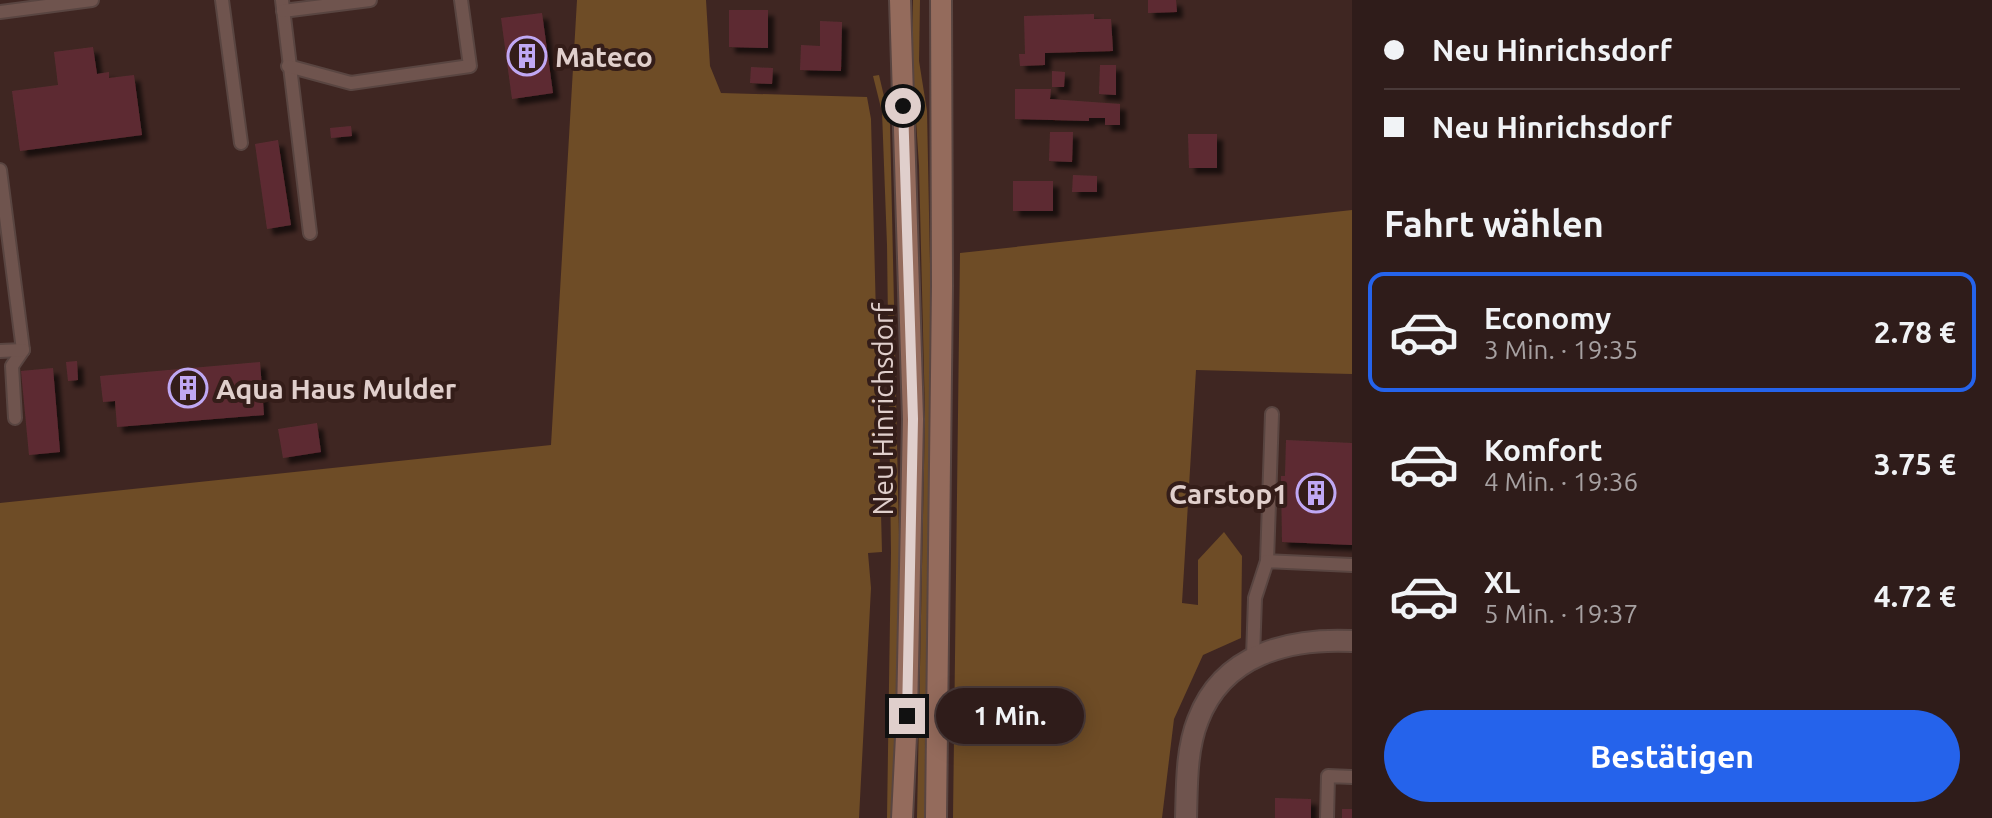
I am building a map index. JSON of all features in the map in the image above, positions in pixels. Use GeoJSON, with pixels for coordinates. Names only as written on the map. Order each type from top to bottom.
{"type":"FeatureCollection","features":[{"type":"Feature","properties":{"kind":"main road","name":"Neu Hinrichsdorf"},"geometry":{"type":"LineString","coordinates":[[900,0],[913,419],[902,818]]}},
{"type":"Feature","properties":{"kind":"main road","name":"Neu Hinrichsdorf"},"geometry":{"type":"LineString","coordinates":[[936,818],[942,286],[941,0]]}},
{"type":"Feature","properties":{"kind":"street"},"geometry":{"type":"LineString","coordinates":[[1186,818],[1191,748],[1198,719],[1214,691],[1236,666],[1289,645],[1324,640],[1352,641]]}},
{"type":"Feature","properties":{"kind":"lane"},"geometry":{"type":"LineString","coordinates":[[0,12],[92,0]]}},
{"type":"Feature","properties":{"kind":"lane"},"geometry":{"type":"LineString","coordinates":[[222,0],[241,143]]}},
{"type":"Feature","properties":{"kind":"lane"},"geometry":{"type":"LineString","coordinates":[[310,233],[283,6],[370,0]]}},
{"type":"Feature","properties":{"kind":"lane"},"geometry":{"type":"LineString","coordinates":[[288,66],[351,83],[470,66],[461,0]]}},
{"type":"Feature","properties":{"kind":"lane"},"geometry":{"type":"LineString","coordinates":[[0,170],[23,350],[12,366],[15,418]]}},
{"type":"Feature","properties":{"kind":"lane"},"geometry":{"type":"LineString","coordinates":[[0,351],[23,350]]}},
{"type":"Feature","properties":{"kind":"lane"},"geometry":{"type":"LineString","coordinates":[[1253,657],[1255,598],[1267,561],[1272,414]]}},
{"type":"Feature","properties":{"kind":"lane"},"geometry":{"type":"LineString","coordinates":[[1267,561],[1352,565]]}},
{"type":"Feature","properties":{"kind":"lane"},"geometry":{"type":"LineString","coordinates":[[1327,818],[1328,776],[1352,777]]}},
{"type":"Feature","properties":{"kind":"shaded area"},"geometry":{"type":"Polygon","coordinates":[[[577,0],[706,0],[710,66],[721,93],[867,97],[871,119],[882,552],[868,553],[871,588],[859,818],[0,818],[0,503],[551,445],[577,0]]]}},
{"type":"Feature","properties":{"kind":"shaded area"},"geometry":{"type":"Polygon","coordinates":[[[913,0],[920,0],[919,61],[927,111],[933,416],[928,818],[917,818],[925,414],[919,166],[912,60],[913,0]]]}},
{"type":"Feature","properties":{"kind":"shaded area"},"geometry":{"type":"Polygon","coordinates":[[[879,75],[890,122],[900,580],[892,818],[887,818],[891,552],[887,245],[882,112],[873,76],[879,75]]]}},
{"type":"Feature","properties":{"kind":"shaded area"},"geometry":{"type":"Polygon","coordinates":[[[1352,210],[1352,374],[1196,370],[1182,603],[1198,605],[1198,560],[1224,532],[1242,556],[1241,638],[1203,655],[1174,719],[1162,818],[953,818],[960,253],[1352,210]]]}},
{"type":"Feature","properties":{"kind":"building"},"geometry":{"type":"Polygon","coordinates":[[[1148,0],[1176,0],[1177,12],[1148,13],[1148,0]]]}},
{"type":"Feature","properties":{"kind":"building"},"geometry":{"type":"Polygon","coordinates":[[[729,10],[768,10],[768,48],[729,47],[729,10]]]}},
{"type":"Feature","properties":{"kind":"building","name":"Mateco"},"geometry":{"type":"Polygon","coordinates":[[[542,13],[553,93],[512,99],[501,18],[542,13]]]}},
{"type":"Feature","properties":{"kind":"building"},"geometry":{"type":"Polygon","coordinates":[[[1094,14],[1094,19],[1111,19],[1113,51],[1045,53],[1045,65],[1020,66],[1019,54],[1025,54],[1024,16],[1094,14]]]}},
{"type":"Feature","properties":{"kind":"building"},"geometry":{"type":"Polygon","coordinates":[[[820,21],[842,22],[841,71],[800,70],[801,45],[820,46],[820,21]]]}},
{"type":"Feature","properties":{"kind":"building"},"geometry":{"type":"Polygon","coordinates":[[[93,47],[97,74],[109,72],[109,78],[134,75],[142,135],[20,151],[12,91],[58,85],[54,52],[93,47]]]}},
{"type":"Feature","properties":{"kind":"building"},"geometry":{"type":"Polygon","coordinates":[[[1100,65],[1116,65],[1116,95],[1099,94],[1100,65]]]}},
{"type":"Feature","properties":{"kind":"building"},"geometry":{"type":"Polygon","coordinates":[[[751,67],[773,68],[772,84],[750,83],[751,67]]]}},
{"type":"Feature","properties":{"kind":"building"},"geometry":{"type":"Polygon","coordinates":[[[1052,71],[1065,72],[1064,87],[1052,87],[1052,71]]]}},
{"type":"Feature","properties":{"kind":"building"},"geometry":{"type":"Polygon","coordinates":[[[1015,89],[1051,89],[1050,99],[1120,104],[1120,125],[1105,125],[1105,118],[1089,118],[1089,121],[1015,119],[1015,89]]]}},
{"type":"Feature","properties":{"kind":"building"},"geometry":{"type":"Polygon","coordinates":[[[351,126],[352,136],[331,138],[330,128],[351,126]]]}},
{"type":"Feature","properties":{"kind":"building"},"geometry":{"type":"Polygon","coordinates":[[[1050,132],[1073,132],[1072,162],[1049,161],[1050,132]]]}},
{"type":"Feature","properties":{"kind":"building"},"geometry":{"type":"Polygon","coordinates":[[[1188,134],[1217,134],[1217,168],[1189,168],[1188,134]]]}},
{"type":"Feature","properties":{"kind":"building"},"geometry":{"type":"Polygon","coordinates":[[[278,140],[291,225],[267,229],[255,144],[278,140]]]}},
{"type":"Feature","properties":{"kind":"building"},"geometry":{"type":"Polygon","coordinates":[[[1073,175],[1097,176],[1097,192],[1072,192],[1073,175]]]}},
{"type":"Feature","properties":{"kind":"building"},"geometry":{"type":"Polygon","coordinates":[[[1013,181],[1053,181],[1053,211],[1013,211],[1013,181]]]}},
{"type":"Feature","properties":{"kind":"building"},"geometry":{"type":"Polygon","coordinates":[[[77,361],[78,380],[68,381],[66,362],[77,361]]]}},
{"type":"Feature","properties":{"kind":"building","name":"Aqua Haus Mulder"},"geometry":{"type":"Polygon","coordinates":[[[260,362],[264,415],[117,427],[115,401],[103,402],[100,376],[260,362]]]}},
{"type":"Feature","properties":{"kind":"building"},"geometry":{"type":"Polygon","coordinates":[[[53,368],[60,452],[29,455],[21,371],[53,368]]]}},
{"type":"Feature","properties":{"kind":"building"},"geometry":{"type":"Polygon","coordinates":[[[317,423],[321,452],[283,458],[278,429],[317,423]]]}},
{"type":"Feature","properties":{"kind":"building","name":"Carstop1"},"geometry":{"type":"Polygon","coordinates":[[[1286,440],[1352,443],[1352,545],[1282,542],[1281,476],[1285,476],[1286,440]]]}},
{"type":"Feature","properties":{"kind":"building"},"geometry":{"type":"Polygon","coordinates":[[[1275,798],[1311,799],[1311,818],[1275,818],[1275,798]]]}},
{"type":"Feature","properties":{"kind":"building"},"geometry":{"type":"Polygon","coordinates":[[[1342,809],[1352,809],[1352,818],[1342,818],[1342,809]]]}},
{"type":"Feature","properties":{"kind":"place","name":"Mateco"},"geometry":{"type":"Point","coordinates":[527,56]}},
{"type":"Feature","properties":{"kind":"place","name":"Aqua Haus Mulder"},"geometry":{"type":"Point","coordinates":[188,388]}},
{"type":"Feature","properties":{"kind":"place","name":"Carstop1"},"geometry":{"type":"Point","coordinates":[1316,493]}},
{"type":"Feature","properties":{"kind":"route"},"geometry":{"type":"LineString","coordinates":[[903,106],[913,419],[907,716]]}}]}
